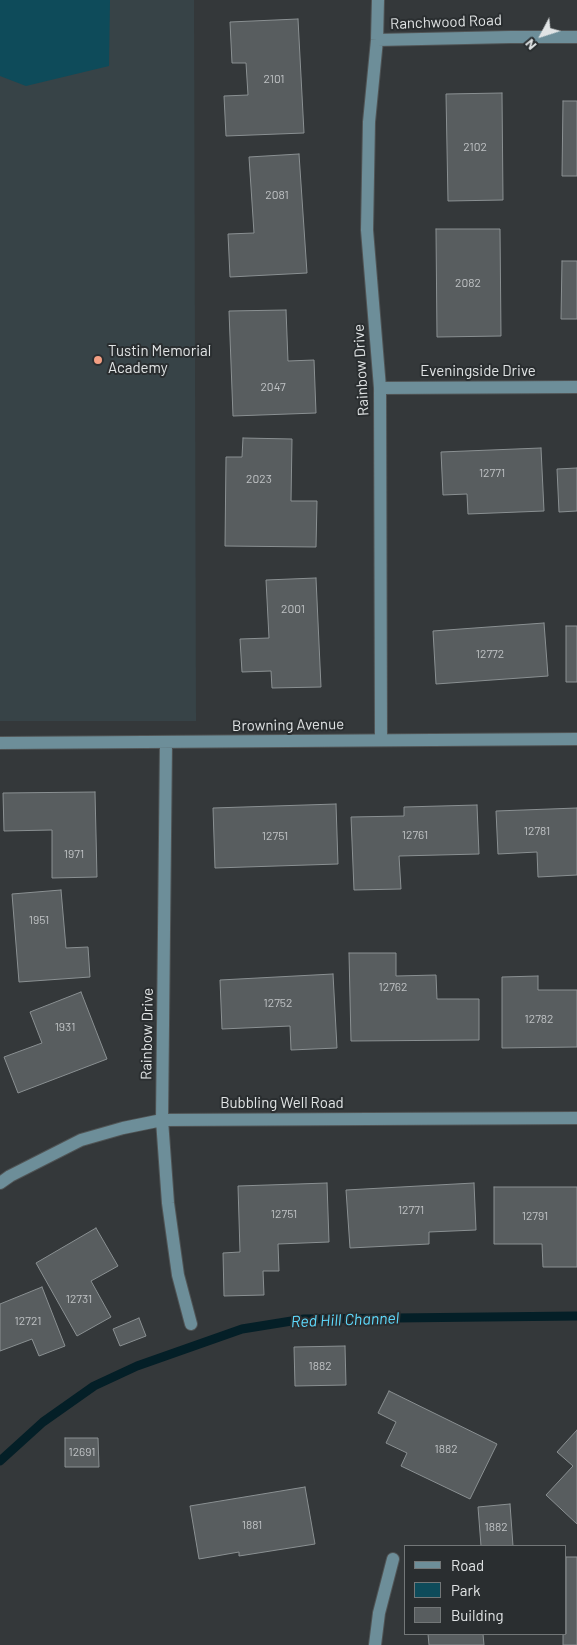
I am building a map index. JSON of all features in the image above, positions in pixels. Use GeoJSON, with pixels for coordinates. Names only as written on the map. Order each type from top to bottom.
{"type":"FeatureCollection","features":[{"type":"Feature","properties":{"kind":"street","name":"Rainbow Drive"},"geometry":{"type":"LineString","coordinates":[[378,0],[377,40],[369,122],[367,230],[380,388],[381,740]]}},
{"type":"Feature","properties":{"kind":"street","name":"Ranchwood Road"},"geometry":{"type":"LineString","coordinates":[[377,40],[577,37]]}},
{"type":"Feature","properties":{"kind":"street","name":"Eveningside Drive"},"geometry":{"type":"LineString","coordinates":[[380,388],[577,387]]}},
{"type":"Feature","properties":{"kind":"street","name":"Browning Avenue"},"geometry":{"type":"LineString","coordinates":[[0,743],[577,740]]}},
{"type":"Feature","properties":{"kind":"street","name":"Rainbow Drive"},"geometry":{"type":"LineString","coordinates":[[166,742],[162,1120],[170,1221],[178,1275],[191,1324]]}},
{"type":"Feature","properties":{"kind":"street","name":"Bubbling Well Road"},"geometry":{"type":"LineString","coordinates":[[0,1183],[81,1140],[123,1128],[162,1120],[577,1118]]}},
{"type":"Feature","properties":{"kind":"street"},"geometry":{"type":"LineString","coordinates":[[374,1645],[379,1613],[393,1559]]}},
{"type":"Feature","properties":{"kind":"shaded area","name":"Tustin Memorial Academy"},"geometry":{"type":"Polygon","coordinates":[[[0,0],[194,0],[196,721],[0,721],[0,0]]]}},
{"type":"Feature","properties":{"kind":"green space"},"geometry":{"type":"Polygon","coordinates":[[[0,0],[110,0],[109,66],[26,86],[0,76],[0,0]]]}},
{"type":"Feature","properties":{"kind":"building"},"geometry":{"type":"Polygon","coordinates":[[[298,19],[304,133],[226,136],[224,96],[248,95],[246,63],[232,63],[230,22],[298,19]]]}},
{"type":"Feature","properties":{"kind":"building"},"geometry":{"type":"Polygon","coordinates":[[[502,93],[503,200],[448,201],[446,94],[502,93]]]}},
{"type":"Feature","properties":{"kind":"building"},"geometry":{"type":"Polygon","coordinates":[[[563,101],[577,101],[577,176],[562,176],[563,101]]]}},
{"type":"Feature","properties":{"kind":"building"},"geometry":{"type":"Polygon","coordinates":[[[299,154],[307,273],[230,277],[228,234],[254,233],[249,157],[299,154]]]}},
{"type":"Feature","properties":{"kind":"building"},"geometry":{"type":"Polygon","coordinates":[[[436,229],[500,229],[501,336],[437,337],[436,229]]]}},
{"type":"Feature","properties":{"kind":"building"},"geometry":{"type":"Polygon","coordinates":[[[562,261],[577,261],[577,319],[561,319],[562,261]]]}},
{"type":"Feature","properties":{"kind":"building"},"geometry":{"type":"Polygon","coordinates":[[[286,310],[288,361],[314,360],[316,413],[233,416],[229,311],[286,310]]]}},
{"type":"Feature","properties":{"kind":"building"},"geometry":{"type":"Polygon","coordinates":[[[243,438],[292,439],[291,501],[317,501],[316,547],[225,546],[226,457],[242,457],[243,438]]]}},
{"type":"Feature","properties":{"kind":"building"},"geometry":{"type":"Polygon","coordinates":[[[541,448],[544,511],[468,514],[467,494],[443,495],[441,452],[541,448]]]}},
{"type":"Feature","properties":{"kind":"building"},"geometry":{"type":"Polygon","coordinates":[[[577,468],[577,511],[559,512],[557,469],[577,468]]]}},
{"type":"Feature","properties":{"kind":"building"},"geometry":{"type":"Polygon","coordinates":[[[316,578],[321,687],[272,688],[271,671],[242,672],[240,639],[269,638],[266,580],[316,578]]]}},
{"type":"Feature","properties":{"kind":"building"},"geometry":{"type":"Polygon","coordinates":[[[544,623],[548,676],[436,684],[433,631],[544,623]]]}},
{"type":"Feature","properties":{"kind":"building"},"geometry":{"type":"Polygon","coordinates":[[[566,626],[577,626],[577,682],[566,682],[566,626]]]}},
{"type":"Feature","properties":{"kind":"building"},"geometry":{"type":"Polygon","coordinates":[[[95,792],[97,877],[52,878],[52,830],[4,831],[3,793],[95,792]]]}},
{"type":"Feature","properties":{"kind":"building"},"geometry":{"type":"Polygon","coordinates":[[[336,804],[338,864],[215,868],[213,808],[336,804]]]}},
{"type":"Feature","properties":{"kind":"building"},"geometry":{"type":"Polygon","coordinates":[[[477,805],[479,854],[399,856],[401,889],[354,890],[351,817],[404,816],[404,807],[477,805]]]}},
{"type":"Feature","properties":{"kind":"building"},"geometry":{"type":"Polygon","coordinates":[[[577,808],[577,875],[538,877],[537,852],[498,854],[496,811],[577,808]]]}},
{"type":"Feature","properties":{"kind":"building"},"geometry":{"type":"Polygon","coordinates":[[[61,890],[66,948],[88,947],[90,977],[19,982],[12,894],[61,890]]]}},
{"type":"Feature","properties":{"kind":"building"},"geometry":{"type":"Polygon","coordinates":[[[349,953],[396,953],[396,976],[436,975],[437,999],[479,999],[479,1040],[351,1041],[349,953]]]}},
{"type":"Feature","properties":{"kind":"building"},"geometry":{"type":"Polygon","coordinates":[[[333,974],[337,1048],[291,1050],[290,1026],[222,1029],[220,980],[333,974]]]}},
{"type":"Feature","properties":{"kind":"building"},"geometry":{"type":"Polygon","coordinates":[[[538,976],[538,990],[577,990],[577,1047],[502,1048],[502,977],[538,976]]]}},
{"type":"Feature","properties":{"kind":"building"},"geometry":{"type":"Polygon","coordinates":[[[81,992],[107,1059],[18,1093],[4,1057],[42,1043],[30,1012],[81,992]]]}},
{"type":"Feature","properties":{"kind":"building"},"geometry":{"type":"Polygon","coordinates":[[[327,1183],[329,1242],[278,1244],[279,1271],[263,1271],[264,1295],[224,1296],[223,1253],[240,1252],[238,1186],[327,1183]]]}},
{"type":"Feature","properties":{"kind":"building"},"geometry":{"type":"Polygon","coordinates":[[[474,1183],[476,1230],[429,1232],[429,1244],[350,1248],[346,1190],[474,1183]]]}},
{"type":"Feature","properties":{"kind":"building"},"geometry":{"type":"Polygon","coordinates":[[[494,1187],[577,1187],[577,1267],[543,1267],[542,1244],[494,1244],[494,1187]]]}},
{"type":"Feature","properties":{"kind":"building"},"geometry":{"type":"Polygon","coordinates":[[[96,1228],[118,1266],[91,1281],[111,1317],[77,1336],[36,1263],[96,1228]]]}},
{"type":"Feature","properties":{"kind":"building"},"geometry":{"type":"Polygon","coordinates":[[[42,1287],[65,1346],[39,1356],[32,1339],[0,1351],[0,1304],[42,1287]]]}},
{"type":"Feature","properties":{"kind":"building"},"geometry":{"type":"Polygon","coordinates":[[[139,1318],[146,1336],[120,1346],[113,1329],[139,1318]]]}},
{"type":"Feature","properties":{"kind":"building"},"geometry":{"type":"Polygon","coordinates":[[[345,1346],[346,1385],[295,1386],[294,1347],[345,1346]]]}},
{"type":"Feature","properties":{"kind":"building"},"geometry":{"type":"Polygon","coordinates":[[[389,1391],[497,1444],[470,1499],[401,1466],[407,1453],[386,1443],[396,1422],[378,1413],[389,1391]]]}},
{"type":"Feature","properties":{"kind":"building"},"geometry":{"type":"Polygon","coordinates":[[[577,1430],[577,1524],[546,1495],[573,1466],[557,1452],[577,1430]]]}},
{"type":"Feature","properties":{"kind":"building"},"geometry":{"type":"Polygon","coordinates":[[[65,1438],[98,1438],[99,1467],[65,1467],[65,1438]]]}},
{"type":"Feature","properties":{"kind":"building"},"geometry":{"type":"Polygon","coordinates":[[[305,1487],[315,1544],[239,1556],[239,1552],[199,1559],[190,1506],[305,1487]]]}},
{"type":"Feature","properties":{"kind":"building"},"geometry":{"type":"Polygon","coordinates":[[[510,1504],[513,1545],[481,1545],[478,1507],[510,1504]]]}},
{"type":"Feature","properties":{"kind":"building"},"geometry":{"type":"Polygon","coordinates":[[[567,1557],[577,1557],[577,1645],[563,1645],[563,1635],[567,1635],[567,1557]]]}},
{"type":"Feature","properties":{"kind":"building"},"geometry":{"type":"Polygon","coordinates":[[[428,1635],[483,1635],[484,1645],[429,1645],[428,1635]]]}},
{"type":"Feature","properties":{"kind":"waterway","name":"Red Hill Channel"},"geometry":{"type":"LineString","coordinates":[[0,1461],[43,1422],[94,1386],[137,1366],[242,1329],[304,1319],[577,1316]]}},
{"type":"Feature","properties":{"kind":"place","name":"Tustin Memorial Academy"},"geometry":{"type":"Point","coordinates":[98,360]}}]}
